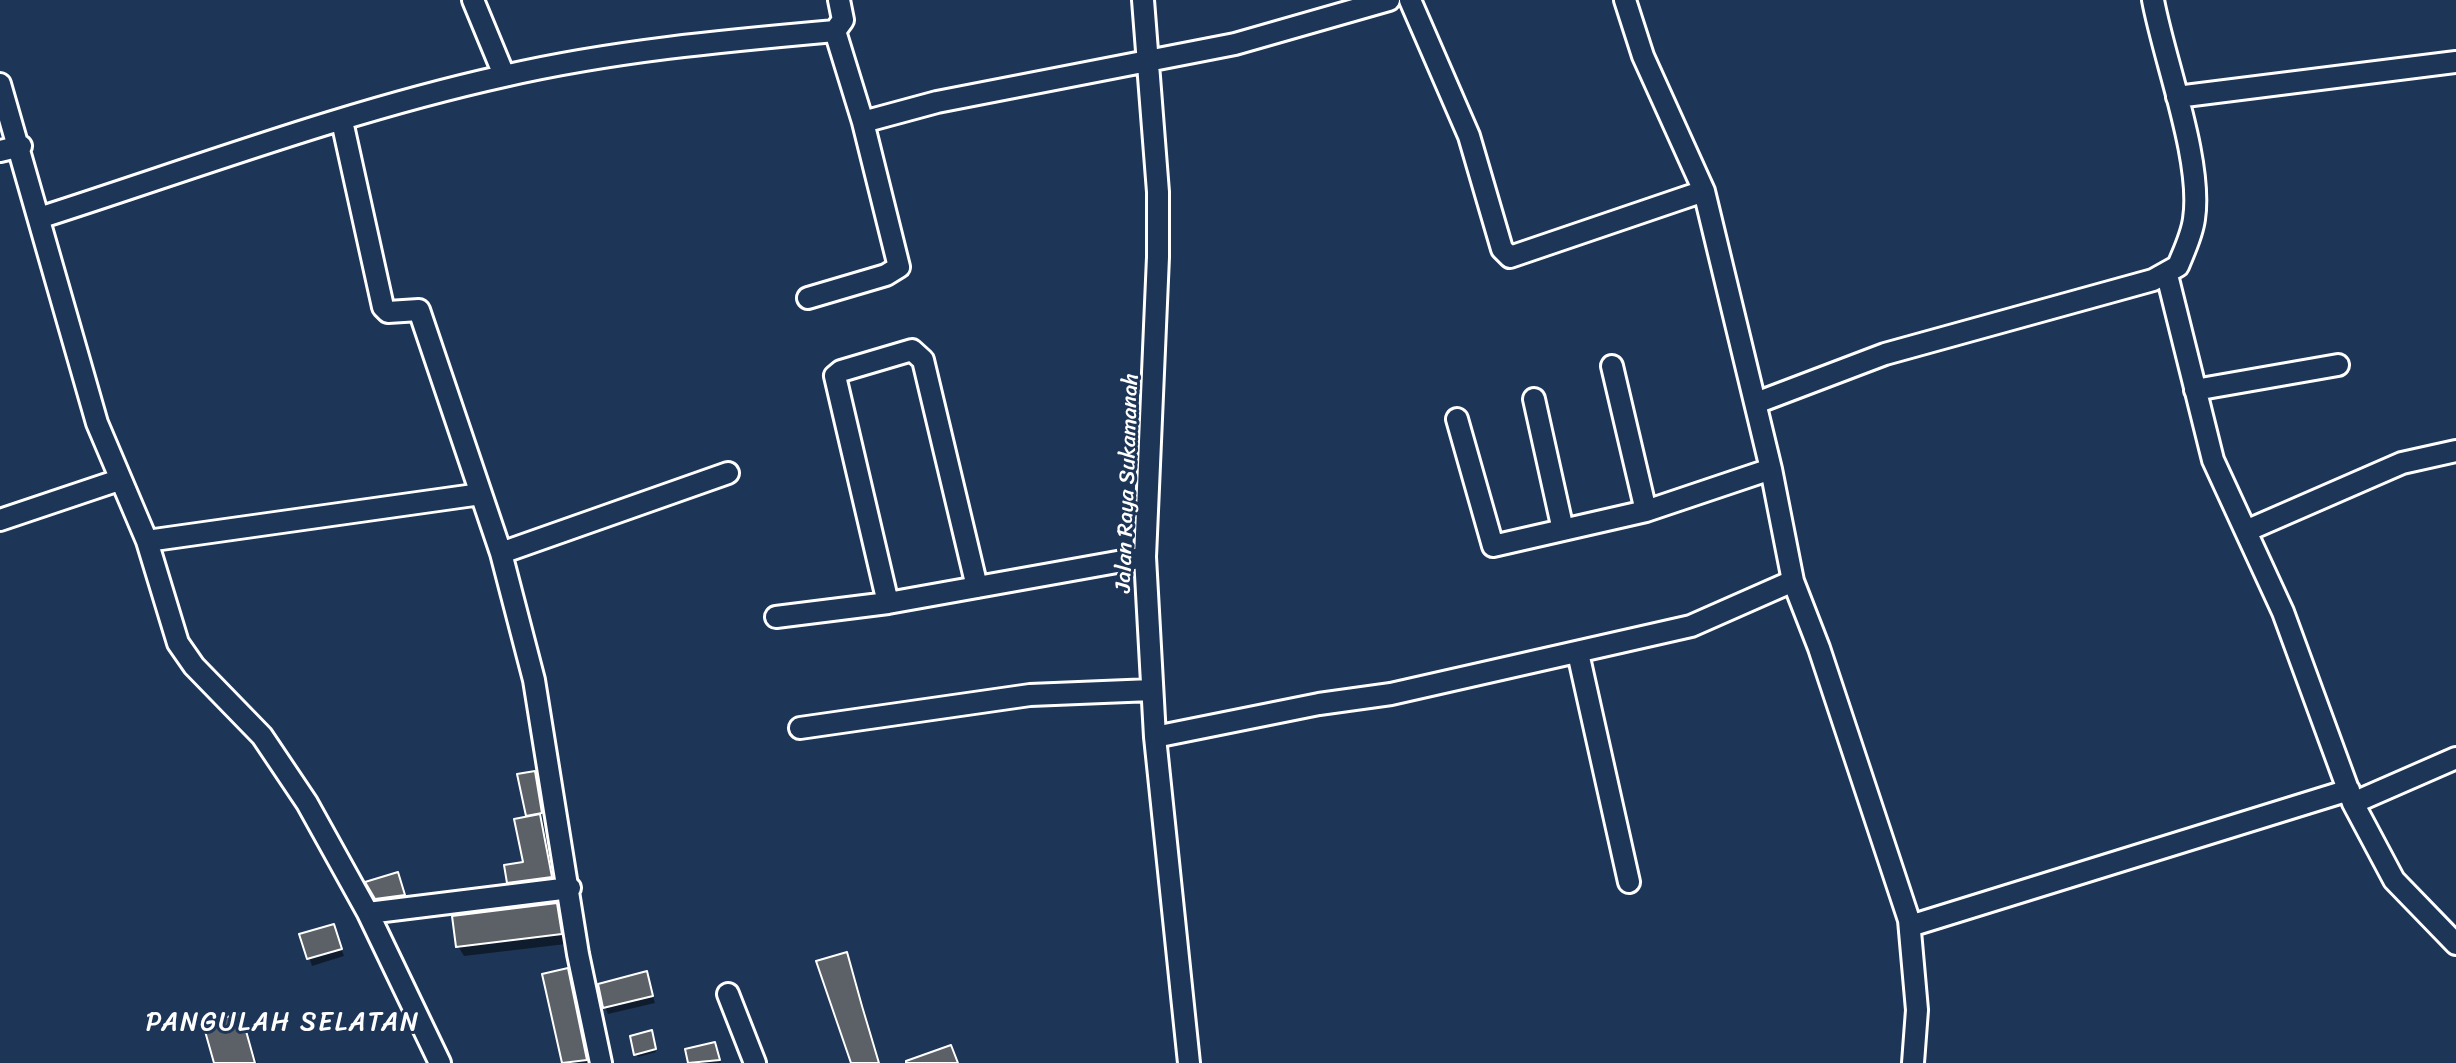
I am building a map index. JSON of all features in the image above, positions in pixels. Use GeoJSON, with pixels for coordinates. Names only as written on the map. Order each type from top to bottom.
{"type":"FeatureCollection","features":[{"type":"Feature","properties":{"kind":"street"},"geometry":{"type":"LineString","coordinates":[[473,0],[504,75]]}},
{"type":"Feature","properties":{"kind":"street"},"geometry":{"type":"LineString","coordinates":[[39,218],[342,121],[504,75],[670,45],[835,31],[843,20],[839,0]]}},
{"type":"Feature","properties":{"kind":"street","name":"Jalan Raya Sukamanah"},"geometry":{"type":"LineString","coordinates":[[1143,0],[1158,192],[1158,270],[1145,557],[1155,737],[1189,1063]]}},
{"type":"Feature","properties":{"kind":"street"},"geometry":{"type":"LineString","coordinates":[[863,122],[937,102],[1235,44],[1389,0]]}},
{"type":"Feature","properties":{"kind":"street"},"geometry":{"type":"LineString","coordinates":[[1410,0],[1469,136],[1502,249],[1510,257],[1704,191]]}},
{"type":"Feature","properties":{"kind":"street"},"geometry":{"type":"LineString","coordinates":[[1625,0],[1643,56],[1704,191],[1756,403],[1793,581],[1859,766],[1910,926],[1917,1010],[1913,1063]]}},
{"type":"Feature","properties":{"kind":"street"},"geometry":{"type":"LineString","coordinates":[[1756,403],[1885,354],[2167,275],[2178,266],[2194,219],[2189,148],[2153,0]]}},
{"type":"Feature","properties":{"kind":"street"},"geometry":{"type":"LineString","coordinates":[[808,298],[886,275],[899,267],[863,122],[835,31]]}},
{"type":"Feature","properties":{"kind":"street"},"geometry":{"type":"LineString","coordinates":[[2177,97],[2456,62]]}},
{"type":"Feature","properties":{"kind":"street"},"geometry":{"type":"LineString","coordinates":[[0,84],[21,146],[97,423],[147,541],[178,643],[194,666],[262,736],[307,803],[368,913],[440,1063]]}},
{"type":"Feature","properties":{"kind":"street"},"geometry":{"type":"LineString","coordinates":[[342,121],[383,307],[388,312],[419,310],[501,553],[534,680],[570,888],[578,954],[601,1063]]}},
{"type":"Feature","properties":{"kind":"street"},"geometry":{"type":"LineString","coordinates":[[0,151],[21,146]]}},
{"type":"Feature","properties":{"kind":"street"},"geometry":{"type":"LineString","coordinates":[[2167,275],[2213,460],[2283,612],[2351,797],[2394,880],[2456,944]]}},
{"type":"Feature","properties":{"kind":"street"},"geometry":{"type":"LineString","coordinates":[[888,603],[835,376],[841,371],[912,350],[923,360],[977,587]]}},
{"type":"Feature","properties":{"kind":"street"},"geometry":{"type":"LineString","coordinates":[[2195,390],[2338,365]]}},
{"type":"Feature","properties":{"kind":"street"},"geometry":{"type":"LineString","coordinates":[[1612,366],[1646,511]]}},
{"type":"Feature","properties":{"kind":"street"},"geometry":{"type":"LineString","coordinates":[[1534,399],[1563,530]]}},
{"type":"Feature","properties":{"kind":"street"},"geometry":{"type":"LineString","coordinates":[[1457,419],[1493,546],[1646,511],[1771,469]]}},
{"type":"Feature","properties":{"kind":"street"},"geometry":{"type":"LineString","coordinates":[[2246,531],[2402,463],[2456,451]]}},
{"type":"Feature","properties":{"kind":"street"},"geometry":{"type":"LineString","coordinates":[[501,553],[728,473]]}},
{"type":"Feature","properties":{"kind":"street"},"geometry":{"type":"LineString","coordinates":[[0,520],[119,480]]}},
{"type":"Feature","properties":{"kind":"street"},"geometry":{"type":"LineString","coordinates":[[147,541],[481,494]]}},
{"type":"Feature","properties":{"kind":"street"},"geometry":{"type":"LineString","coordinates":[[776,617],[888,603],[1145,557]]}},
{"type":"Feature","properties":{"kind":"street"},"geometry":{"type":"LineString","coordinates":[[1155,737],[1319,704],[1391,694],[1691,626],[1793,581]]}},
{"type":"Feature","properties":{"kind":"street"},"geometry":{"type":"LineString","coordinates":[[1578,653],[1629,882]]}},
{"type":"Feature","properties":{"kind":"street"},"geometry":{"type":"LineString","coordinates":[[800,728],[1030,695],[1152,690]]}},
{"type":"Feature","properties":{"kind":"street"},"geometry":{"type":"LineString","coordinates":[[1910,926],[2351,797],[2456,758]]}},
{"type":"Feature","properties":{"kind":"street"},"geometry":{"type":"LineString","coordinates":[[368,913],[570,888]]}},
{"type":"Feature","properties":{"kind":"street"},"geometry":{"type":"LineString","coordinates":[[728,994],[755,1063]]}},
{"type":"Feature","properties":{"kind":"building"},"geometry":{"type":"Polygon","coordinates":[[[535,771],[542,813],[526,816],[517,774],[535,771]]]}},
{"type":"Feature","properties":{"kind":"building"},"geometry":{"type":"Polygon","coordinates":[[[540,814],[552,877],[507,883],[504,865],[523,862],[514,819],[540,814]]]}},
{"type":"Feature","properties":{"kind":"building"},"geometry":{"type":"Polygon","coordinates":[[[398,872],[405,895],[375,899],[365,882],[398,872]]]}},
{"type":"Feature","properties":{"kind":"building"},"geometry":{"type":"Polygon","coordinates":[[[557,903],[562,934],[456,947],[452,916],[557,903]]]}},
{"type":"Feature","properties":{"kind":"building"},"geometry":{"type":"Polygon","coordinates":[[[334,924],[342,949],[307,959],[299,934],[334,924]]]}},
{"type":"Feature","properties":{"kind":"building"},"geometry":{"type":"Polygon","coordinates":[[[847,952],[879,1063],[851,1063],[816,961],[847,952]]]}},
{"type":"Feature","properties":{"kind":"building"},"geometry":{"type":"Polygon","coordinates":[[[568,968],[587,1060],[562,1063],[542,974],[568,968]]]}},
{"type":"Feature","properties":{"kind":"building"},"geometry":{"type":"Polygon","coordinates":[[[647,971],[653,996],[603,1008],[598,984],[647,971]]]}},
{"type":"Feature","properties":{"kind":"building"},"geometry":{"type":"Polygon","coordinates":[[[241,1013],[255,1063],[214,1063],[203,1024],[241,1013]]]}},
{"type":"Feature","properties":{"kind":"building"},"geometry":{"type":"Polygon","coordinates":[[[652,1030],[656,1049],[634,1055],[630,1036],[652,1030]]]}},
{"type":"Feature","properties":{"kind":"building"},"geometry":{"type":"Polygon","coordinates":[[[715,1042],[720,1060],[688,1063],[685,1049],[715,1042]]]}},
{"type":"Feature","properties":{"kind":"building"},"geometry":{"type":"Polygon","coordinates":[[[951,1045],[958,1063],[906,1063],[906,1061],[951,1045]]]}},
{"type":"Feature","properties":{"kind":"district","name":"PANGULAH SELATAN"},"geometry":{"type":"Point","coordinates":[283,1023]}}]}
